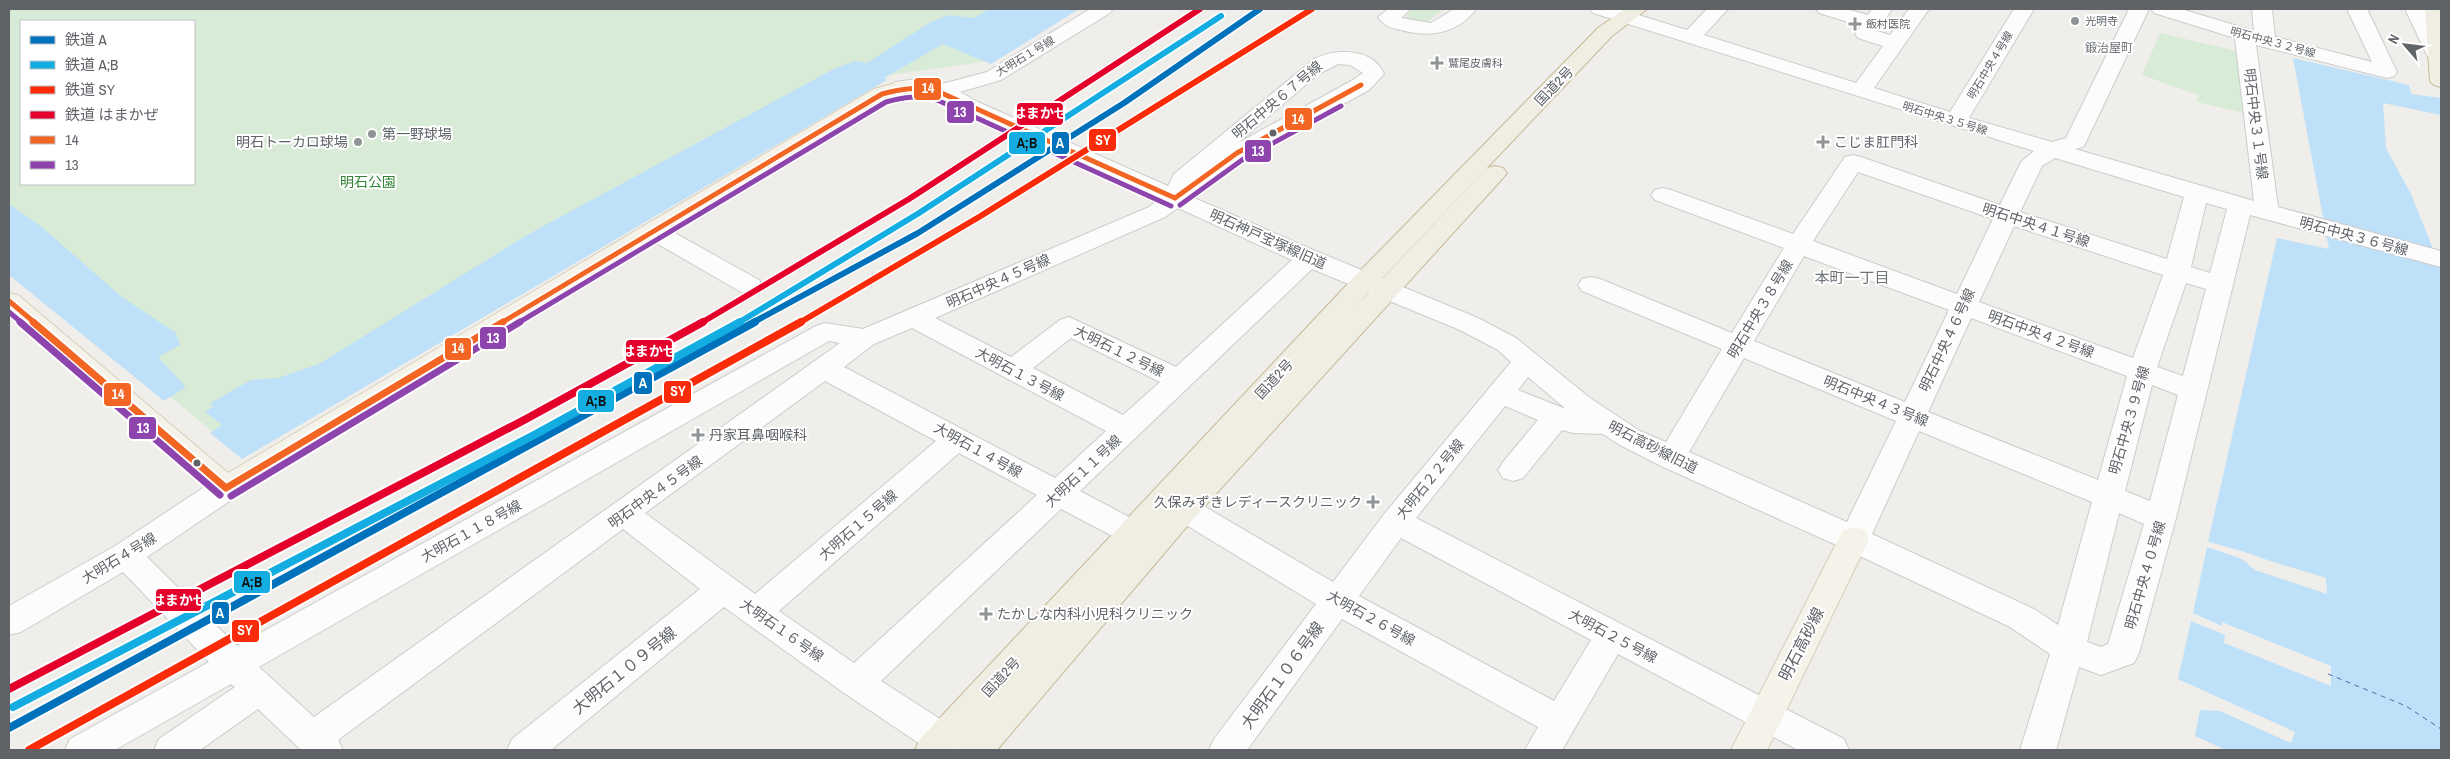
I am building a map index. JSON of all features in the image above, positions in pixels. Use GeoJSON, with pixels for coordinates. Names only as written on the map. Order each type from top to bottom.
{"type":"FeatureCollection","features":[{"type":"Feature","properties":{"kind":"highway","name":"国道2号"},"geometry":{"type":"LineString","coordinates":[[952,748],[1133,533],[1622,37],[1631,13]]}},
{"type":"Feature","properties":{"kind":"highway"},"geometry":{"type":"LineString","coordinates":[[2429,14],[2441,80]]}},
{"type":"Feature","properties":{"kind":"highway","name":"国道2号"},"geometry":{"type":"LineString","coordinates":[[952,748],[1184,509],[1376,286]]}},
{"type":"Feature","properties":{"kind":"main road"},"geometry":{"type":"LineString","coordinates":[[9,301],[226,488],[882,94],[903,87]]}},
{"type":"Feature","properties":{"kind":"main road","name":"明石高砂線"},"geometry":{"type":"LineString","coordinates":[[1749,750],[1854,539]]}},
{"type":"Feature","properties":{"kind":"street","name":"大明石１号線"},"geometry":{"type":"LineString","coordinates":[[942,90],[994,76],[1103,9]]}},
{"type":"Feature","properties":{"kind":"street"},"geometry":{"type":"LineString","coordinates":[[1401,9],[1388,17],[1391,21],[1422,30],[1436,29],[1466,9]]}},
{"type":"Feature","properties":{"kind":"street","name":"明石中央３５号線"},"geometry":{"type":"LineString","coordinates":[[1600,9],[1631,13],[1692,38],[1956,121],[2253,210]]}},
{"type":"Feature","properties":{"kind":"street"},"geometry":{"type":"LineString","coordinates":[[1692,38],[1718,9]]}},
{"type":"Feature","properties":{"kind":"street"},"geometry":{"type":"LineString","coordinates":[[1826,9],[1878,16],[1865,34],[1895,43]]}},
{"type":"Feature","properties":{"kind":"street"},"geometry":{"type":"LineString","coordinates":[[1861,91],[1919,9]]}},
{"type":"Feature","properties":{"kind":"street","name":"明石中央４号線"},"geometry":{"type":"LineString","coordinates":[[1956,121],[2024,9]]}},
{"type":"Feature","properties":{"kind":"street","name":"明石中央４６号線"},"geometry":{"type":"LineString","coordinates":[[1854,539],[2032,162],[2052,150],[2075,142],[2139,9]]}},
{"type":"Feature","properties":{"kind":"street","name":"明石中央３２号線"},"geometry":{"type":"LineString","coordinates":[[2161,9],[2255,38],[2387,72],[2357,9]]}},
{"type":"Feature","properties":{"kind":"street","name":"明石中央３１号線"},"geometry":{"type":"LineString","coordinates":[[2253,210],[2266,199],[2255,38],[2262,9]]}},
{"type":"Feature","properties":{"kind":"street","name":"明石中央６７号線"},"geometry":{"type":"LineString","coordinates":[[1340,56],[1370,67],[1373,71],[1374,74],[1360,85],[1237,153],[1175,198],[1182,179],[1326,60],[1340,56]]}},
{"type":"Feature","properties":{"kind":"street","name":"明石神戸宝塚線旧道"},"geometry":{"type":"LineString","coordinates":[[903,87],[918,85],[942,90],[970,107],[1376,286]]}},
{"type":"Feature","properties":{"kind":"street"},"geometry":{"type":"LineString","coordinates":[[1246,125],[1251,137],[1266,138]]}},
{"type":"Feature","properties":{"kind":"street","name":"明石中央４１号線"},"geometry":{"type":"LineString","coordinates":[[1853,162],[2007,216],[2220,285]]}},
{"type":"Feature","properties":{"kind":"street","name":"明石中央３８号線"},"geometry":{"type":"LineString","coordinates":[[1671,458],[1798,245],[1853,162]]}},
{"type":"Feature","properties":{"kind":"street","name":"明石中央３９号線"},"geometry":{"type":"LineString","coordinates":[[2038,750],[2068,649],[2107,496],[2142,371],[2177,271],[2197,193]]}},
{"type":"Feature","properties":{"kind":"street","name":"明石中央４２号線"},"geometry":{"type":"LineString","coordinates":[[1663,195],[2193,390]]}},
{"type":"Feature","properties":{"kind":"street","name":"明石中央４５号線"},"geometry":{"type":"LineString","coordinates":[[126,555],[233,664],[319,744],[625,514],[865,338],[1157,212],[1175,198]]}},
{"type":"Feature","properties":{"kind":"street","name":"明石中央３６号線"},"geometry":{"type":"LineString","coordinates":[[2253,210],[2441,259]]}},
{"type":"Feature","properties":{"kind":"street","name":"明石中央４０号線"},"geometry":{"type":"LineString","coordinates":[[1854,539],[2022,618],[2068,649],[2101,660],[2122,653],[2161,518],[2220,285],[2253,210]]}},
{"type":"Feature","properties":{"kind":"street"},"geometry":{"type":"LineString","coordinates":[[655,232],[750,286]]}},
{"type":"Feature","properties":{"kind":"street","name":"大明石１１号線"},"geometry":{"type":"LineString","coordinates":[[856,682],[1309,258]]}},
{"type":"Feature","properties":{"kind":"street","name":"明石中央４３号線"},"geometry":{"type":"LineString","coordinates":[[1591,285],[2161,518]]}},
{"type":"Feature","properties":{"kind":"street","name":"明石高砂線旧道"},"geometry":{"type":"LineString","coordinates":[[1376,286],[1469,324],[1507,344],[1580,405],[1606,424],[1630,438],[1854,539]]}},
{"type":"Feature","properties":{"kind":"street","name":"大明石１３号線"},"geometry":{"type":"LineString","coordinates":[[915,318],[1126,430]]}},
{"type":"Feature","properties":{"kind":"street","name":"大明石１２号線"},"geometry":{"type":"LineString","coordinates":[[1013,370],[1070,326],[1179,380]]}},
{"type":"Feature","properties":{"kind":"street","name":"大明石１１８号線"},"geometry":{"type":"LineString","coordinates":[[83,750],[825,332],[865,338]]}},
{"type":"Feature","properties":{"kind":"street","name":"大明石２２号線"},"geometry":{"type":"LineString","coordinates":[[1337,600],[1396,521],[1527,360]]}},
{"type":"Feature","properties":{"kind":"street","name":"大明石１４号線"},"geometry":{"type":"LineString","coordinates":[[823,368],[958,438],[1058,494],[1133,533]]}},
{"type":"Feature","properties":{"kind":"street"},"geometry":{"type":"LineString","coordinates":[[1499,393],[1573,422],[1606,424]]}},
{"type":"Feature","properties":{"kind":"street"},"geometry":{"type":"LineString","coordinates":[[1513,470],[1557,416]]}},
{"type":"Feature","properties":{"kind":"street","name":"大明石１５号線"},"geometry":{"type":"LineString","coordinates":[[757,611],[958,438]]}},
{"type":"Feature","properties":{"kind":"street","name":"大明石４号線"},"geometry":{"type":"LineString","coordinates":[[9,622],[126,555],[226,488]]}},
{"type":"Feature","properties":{"kind":"street","name":"大明石２６号線"},"geometry":{"type":"LineString","coordinates":[[1184,509],[1337,600],[1551,736]]}},
{"type":"Feature","properties":{"kind":"street","name":"大明石１６号線"},"geometry":{"type":"LineString","coordinates":[[625,514],[723,589],[952,748]]}},
{"type":"Feature","properties":{"kind":"street","name":"大明石２５号線"},"geometry":{"type":"LineString","coordinates":[[1396,521],[1831,750]]}},
{"type":"Feature","properties":{"kind":"street","name":"大明石１０９号線"},"geometry":{"type":"LineString","coordinates":[[525,750],[723,589]]}},
{"type":"Feature","properties":{"kind":"street","name":"大明石１０６号線"},"geometry":{"type":"LineString","coordinates":[[1227,750],[1337,600]]}},
{"type":"Feature","properties":{"kind":"street"},"geometry":{"type":"LineString","coordinates":[[1551,736],[1612,635]]}},
{"type":"Feature","properties":{"kind":"street"},"geometry":{"type":"LineString","coordinates":[[172,750],[260,689]]}},
{"type":"Feature","properties":{"kind":"green space","name":"明石公園"},"geometry":{"type":"Polygon","coordinates":[[[9,9],[1074,9],[989,61],[890,75],[241,457],[193,415],[9,270],[9,9]]]}},
{"type":"Feature","properties":{"kind":"green space"},"geometry":{"type":"Polygon","coordinates":[[[1413,9],[1444,9],[1427,22],[1408,21],[1405,17],[1413,9]]]}},
{"type":"Feature","properties":{"kind":"green space"},"geometry":{"type":"Polygon","coordinates":[[[2160,33],[2240,52],[2248,114],[2197,102],[2198,95],[2142,75],[2160,33]]]}},
{"type":"Feature","properties":{"kind":"water"},"geometry":{"type":"Polygon","coordinates":[[[990,9],[1079,9],[991,64],[943,44],[884,78],[887,80],[242,459],[210,433],[222,425],[205,412],[214,406],[209,404],[251,380],[278,378],[319,364],[527,235],[832,70],[855,61],[867,63],[931,22],[949,15],[973,18],[990,9]]]}},
{"type":"Feature","properties":{"kind":"water"},"geometry":{"type":"Polygon","coordinates":[[[2293,58],[2409,85],[2411,94],[2441,98],[2441,115],[2383,103],[2386,148],[2411,194],[2441,269],[2441,750],[2226,750],[2195,736],[2200,710],[2220,711],[2291,743],[2295,732],[2178,679],[2191,621],[2225,635],[2224,643],[2331,686],[2331,666],[2222,622],[2222,626],[2193,613],[2207,547],[2242,559],[2255,570],[2327,594],[2326,578],[2208,542],[2277,238],[2329,249],[2293,58]]]}},
{"type":"Feature","properties":{"kind":"water"},"geometry":{"type":"Polygon","coordinates":[[[9,204],[43,228],[122,297],[176,333],[180,345],[158,357],[186,387],[164,401],[9,275],[9,204]]]}},
{"type":"Feature","properties":{"kind":"pier"},"geometry":{"type":"Polygon","coordinates":[[[2206,541],[2248,553],[2323,580],[2207,544],[2206,541]]]}},
{"type":"Feature","properties":{"kind":"ferry route"},"geometry":{"type":"LineString","coordinates":[[2328,674],[2406,706],[2441,729]]}},
{"type":"Feature","properties":{"kind":"rail line","name":"はまかぜ"},"geometry":{"type":"LineString","coordinates":[[9,689],[526,419],[739,302],[909,199],[1200,9]]}},
{"type":"Feature","properties":{"kind":"rail line","name":"A"},"geometry":{"type":"LineString","coordinates":[[9,728],[918,233],[1124,103],[1260,9]]}},
{"type":"Feature","properties":{"kind":"rail line","name":"SY"},"geometry":{"type":"LineString","coordinates":[[29,750],[753,350],[979,217],[1312,9]]}},
{"type":"Feature","properties":{"kind":"rail line","name":"A;B"},"geometry":{"type":"LineString","coordinates":[[13,707],[534,435],[747,318],[919,213],[1221,16]]}},
{"type":"Feature","properties":{"kind":"transit line","name":"14"},"geometry":{"type":"LineString","coordinates":[[1175,198],[1237,153],[1361,85]]}},
{"type":"Feature","properties":{"kind":"transit line","name":"14"},"geometry":{"type":"LineString","coordinates":[[226,488],[882,94],[895,90],[928,88],[937,91],[1175,198]]}},
{"type":"Feature","properties":{"kind":"transit line","name":"13"},"geometry":{"type":"LineString","coordinates":[[231,496],[886,102],[909,97],[937,100],[966,115],[1171,206]]}},
{"type":"Feature","properties":{"kind":"transit line","name":"13"},"geometry":{"type":"LineString","coordinates":[[1180,205],[1242,160],[1341,106]]}},
{"type":"Feature","properties":{"kind":"transit line","name":"14"},"geometry":{"type":"LineString","coordinates":[[9,301],[226,488]]}},
{"type":"Feature","properties":{"kind":"transit line","name":"13"},"geometry":{"type":"LineString","coordinates":[[9,312],[220,495]]}},
{"type":"Feature","properties":{"kind":"place","name":"光明寺"},"geometry":{"type":"Point","coordinates":[2075,21]}},
{"type":"Feature","properties":{"kind":"place","name":"飯村医院"},"geometry":{"type":"Point","coordinates":[1855,24]}},
{"type":"Feature","properties":{"kind":"place","name":"鷲尾皮膚科"},"geometry":{"type":"Point","coordinates":[1437,63]}},
{"type":"Feature","properties":{"kind":"place","name":"第一野球場"},"geometry":{"type":"Point","coordinates":[372,134]}},
{"type":"Feature","properties":{"kind":"place","name":"明石トーカロ球場"},"geometry":{"type":"Point","coordinates":[358,142]}},
{"type":"Feature","properties":{"kind":"place","name":"こじま肛門科"},"geometry":{"type":"Point","coordinates":[1823,142]}},
{"type":"Feature","properties":{"kind":"place","name":"丹家耳鼻咽喉科"},"geometry":{"type":"Point","coordinates":[698,435]}},
{"type":"Feature","properties":{"kind":"place","name":"久保みずきレディースクリニック"},"geometry":{"type":"Point","coordinates":[1373,502]}},
{"type":"Feature","properties":{"kind":"place","name":"たかしな内科小児科クリニック"},"geometry":{"type":"Point","coordinates":[986,614]}},
{"type":"Feature","properties":{"kind":"district","name":"鍛治屋町"},"geometry":{"type":"Point","coordinates":[2109,48]}},
{"type":"Feature","properties":{"kind":"district","name":"本町一丁目"},"geometry":{"type":"Point","coordinates":[1852,277]}}]}
